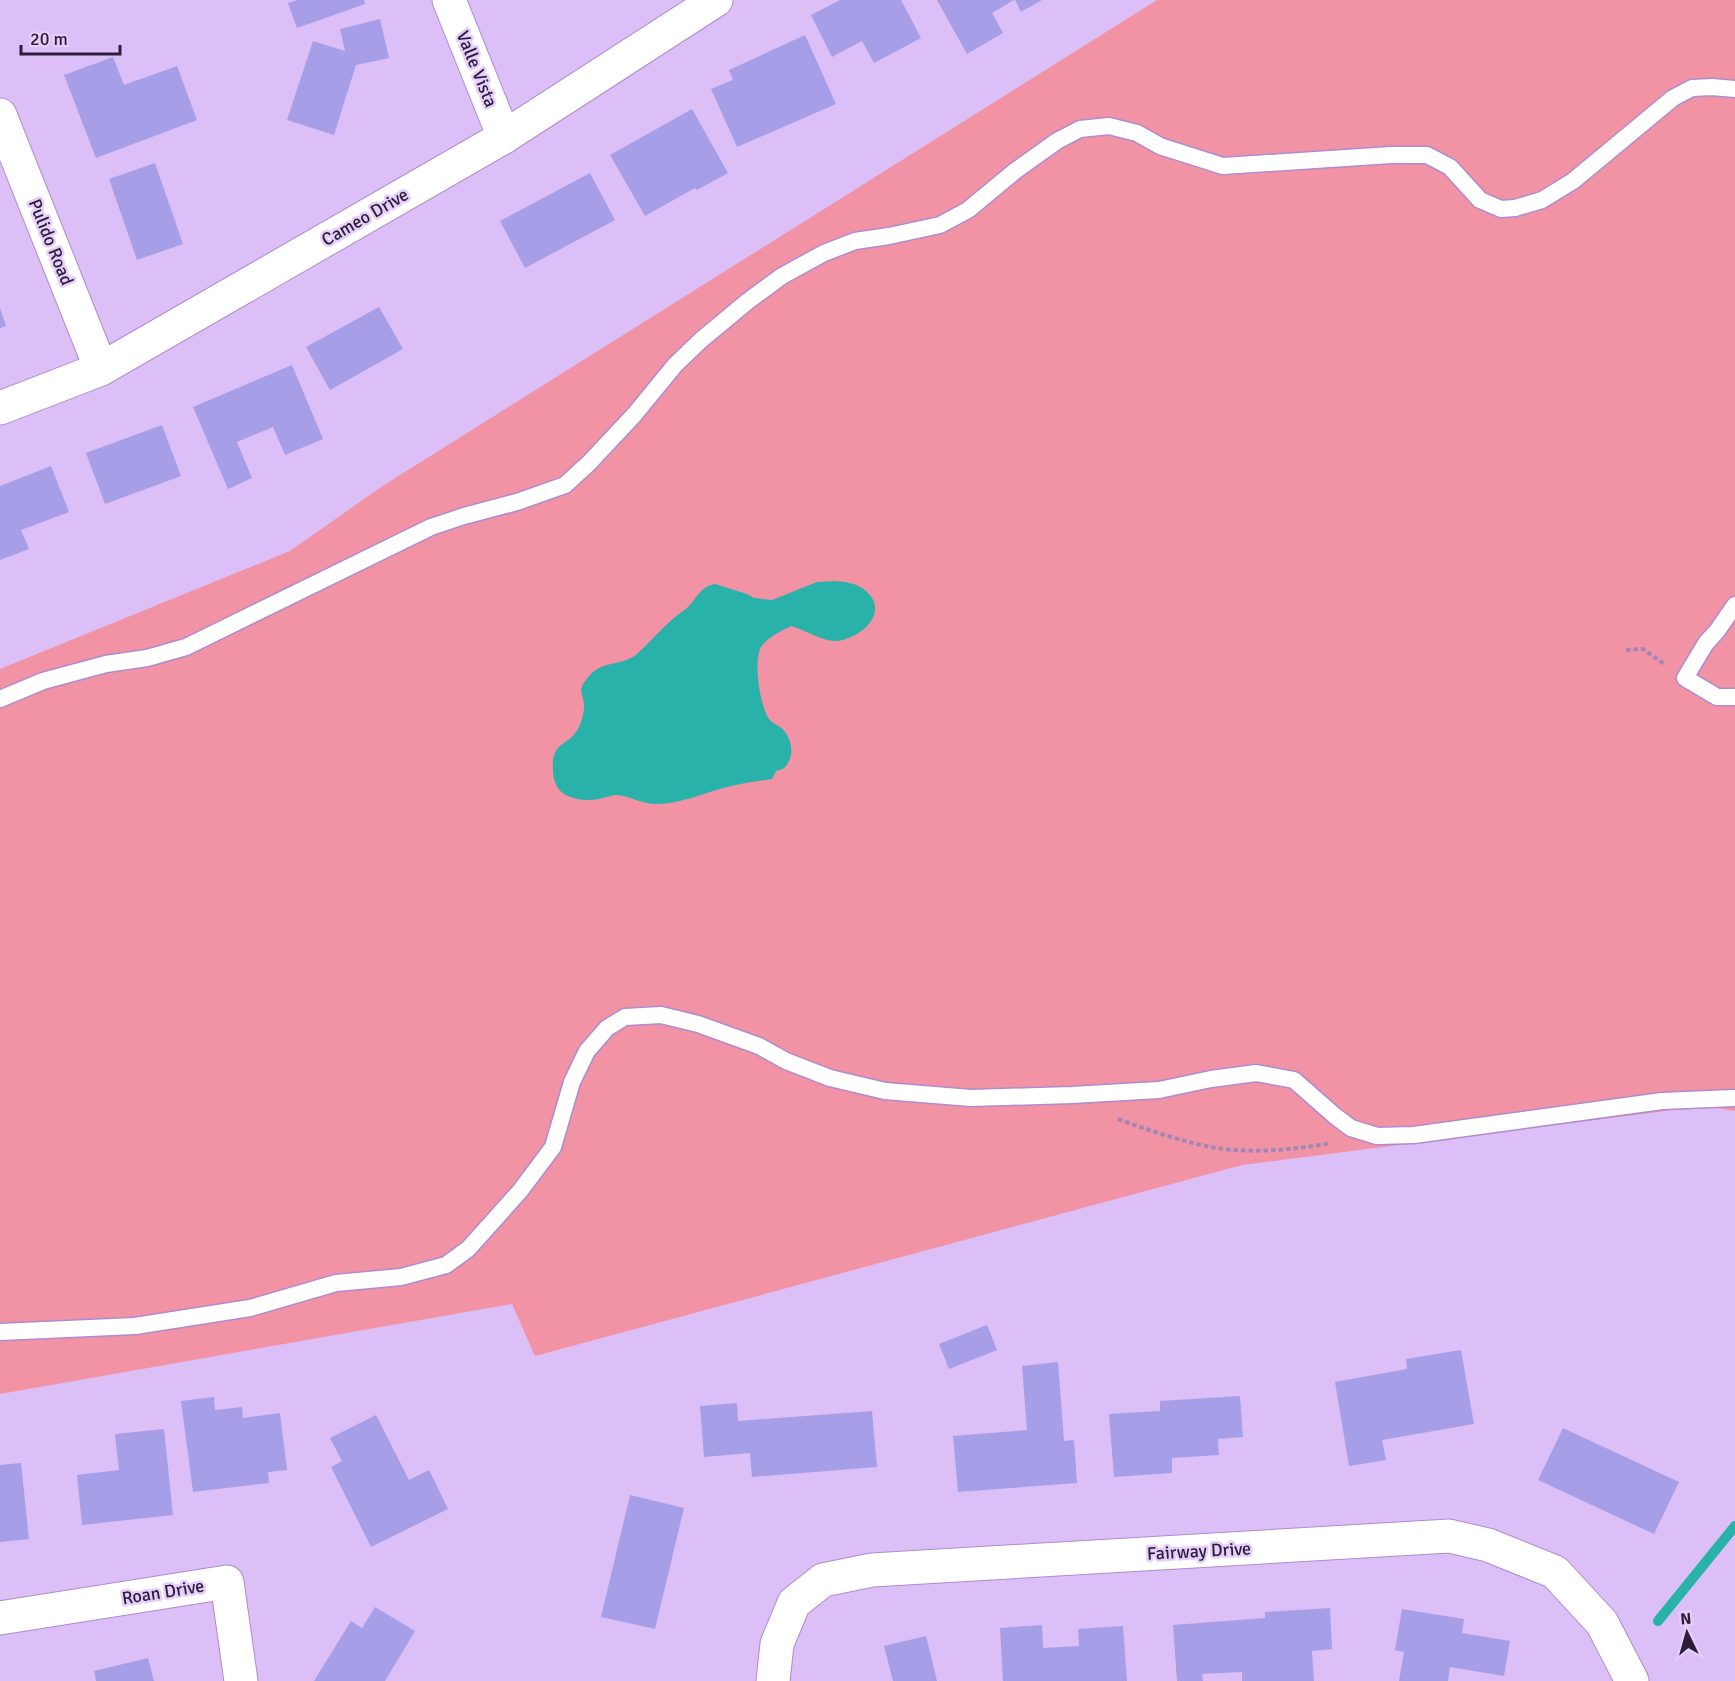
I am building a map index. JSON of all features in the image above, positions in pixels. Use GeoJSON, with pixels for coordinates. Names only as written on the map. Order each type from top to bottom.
{"type":"FeatureCollection","features":[{"type":"Feature","properties":{"kind":"street","name":"Valle Vista"},"geometry":{"type":"LineString","coordinates":[[449,0],[504,137]]}},
{"type":"Feature","properties":{"kind":"street","name":"Cameo Drive"},"geometry":{"type":"LineString","coordinates":[[0,408],[101,369],[504,137],[716,0]]}},
{"type":"Feature","properties":{"kind":"street","name":"Pulido Road"},"geometry":{"type":"LineString","coordinates":[[0,116],[101,369]]}},
{"type":"Feature","properties":{"kind":"street","name":"Fairway Drive"},"geometry":{"type":"LineString","coordinates":[[773,1681],[777,1644],[794,1603],[823,1580],[872,1570],[1449,1536],[1488,1545],[1555,1572],[1602,1623],[1632,1681]]}},
{"type":"Feature","properties":{"kind":"street","name":"Roan Drive"},"geometry":{"type":"LineString","coordinates":[[0,1618],[227,1582],[241,1681]]}},
{"type":"Feature","properties":{"kind":"lane"},"geometry":{"type":"LineString","coordinates":[[0,699],[43,681],[106,664],[147,658],[186,647],[431,527],[517,502],[565,485],[619,431],[675,365],[701,340],[782,276],[824,253],[855,241],[940,225],[968,210],[1057,141],[1080,129],[1109,126],[1137,133],[1160,146],[1223,166],[1391,155],[1427,155],[1450,167],[1480,200],[1501,208],[1515,208],[1542,200],[1573,181],[1673,98],[1692,88],[1735,89]]}},
{"type":"Feature","properties":{"kind":"lane"},"geometry":{"type":"LineString","coordinates":[[1735,605],[1706,643],[1685,678],[1717,697],[1735,698]]}},
{"type":"Feature","properties":{"kind":"lane"},"geometry":{"type":"LineString","coordinates":[[0,1332],[135,1326],[250,1308],[336,1283],[401,1276],[446,1265],[468,1249],[520,1191],[553,1147],[572,1083],[588,1051],[607,1028],[626,1017],[661,1015],[698,1024],[759,1046],[786,1061],[830,1078],[885,1091],[970,1098],[1072,1095],[1159,1090],[1211,1079],[1256,1073],[1294,1080],[1351,1128],[1377,1136],[1414,1135],[1662,1101],[1735,1098]]}},
{"type":"Feature","properties":{"kind":"path"},"geometry":{"type":"LineString","coordinates":[[1626,650],[1643,649],[1685,678]]}},
{"type":"Feature","properties":{"kind":"path"},"geometry":{"type":"LineString","coordinates":[[1072,1095],[1100,1112],[1159,1134],[1213,1147],[1259,1150],[1323,1145],[1377,1136]]}},
{"type":"Feature","properties":{"kind":"shaded area"},"geometry":{"type":"Polygon","coordinates":[[[1157,0],[1735,0],[1735,1111],[1705,1106],[1242,1165],[535,1356],[512,1304],[0,1394],[0,669],[290,551],[381,487],[1157,0]]]}},
{"type":"Feature","properties":{"kind":"shaded area"},"geometry":{"type":"Polygon","coordinates":[[[835,581],[859,586],[873,599],[874,616],[862,631],[835,641],[791,626],[767,640],[761,647],[758,673],[763,704],[770,720],[784,731],[791,747],[788,763],[783,769],[776,771],[772,779],[726,787],[676,802],[656,804],[617,795],[581,800],[565,795],[559,789],[554,779],[554,756],[557,749],[577,731],[584,710],[581,689],[595,670],[633,657],[710,585],[715,584],[754,598],[772,600],[817,582],[835,581]]]}},
{"type":"Feature","properties":{"kind":"building"},"geometry":{"type":"Polygon","coordinates":[[[298,0],[364,0],[365,4],[297,28],[288,3],[298,0]]]}},
{"type":"Feature","properties":{"kind":"building"},"geometry":{"type":"Polygon","coordinates":[[[840,0],[901,0],[921,38],[874,63],[862,41],[832,57],[811,15],[840,0]]]}},
{"type":"Feature","properties":{"kind":"building"},"geometry":{"type":"Polygon","coordinates":[[[937,0],[1014,0],[992,13],[1003,33],[967,54],[937,0]]]}},
{"type":"Feature","properties":{"kind":"building"},"geometry":{"type":"Polygon","coordinates":[[[1015,0],[1042,0],[1021,12],[1015,0]]]}},
{"type":"Feature","properties":{"kind":"building"},"geometry":{"type":"Polygon","coordinates":[[[380,19],[389,58],[356,65],[334,135],[287,120],[313,41],[345,51],[340,29],[380,19]]]}},
{"type":"Feature","properties":{"kind":"building"},"geometry":{"type":"Polygon","coordinates":[[[805,35],[836,104],[737,147],[711,89],[733,80],[729,70],[805,35]]]}},
{"type":"Feature","properties":{"kind":"building"},"geometry":{"type":"Polygon","coordinates":[[[113,57],[124,85],[177,66],[197,120],[96,158],[64,75],[113,57]]]}},
{"type":"Feature","properties":{"kind":"building"},"geometry":{"type":"Polygon","coordinates":[[[692,109],[728,173],[697,190],[695,188],[645,216],[610,155],[692,109]]]}},
{"type":"Feature","properties":{"kind":"building"},"geometry":{"type":"Polygon","coordinates":[[[155,163],[183,244],[137,260],[109,179],[155,163]]]}},
{"type":"Feature","properties":{"kind":"building"},"geometry":{"type":"Polygon","coordinates":[[[590,173],[615,220],[525,268],[500,221],[590,173]]]}},
{"type":"Feature","properties":{"kind":"building"},"geometry":{"type":"Polygon","coordinates":[[[379,307],[403,349],[330,390],[306,347],[379,307]]]}},
{"type":"Feature","properties":{"kind":"building"},"geometry":{"type":"Polygon","coordinates":[[[0,308],[6,326],[0,328],[0,308]]]}},
{"type":"Feature","properties":{"kind":"building"},"geometry":{"type":"Polygon","coordinates":[[[292,365],[323,439],[285,455],[273,427],[237,442],[252,478],[228,489],[193,407],[292,365]]]}},
{"type":"Feature","properties":{"kind":"building"},"geometry":{"type":"Polygon","coordinates":[[[162,425],[181,476],[105,504],[86,453],[162,425]]]}},
{"type":"Feature","properties":{"kind":"building"},"geometry":{"type":"Polygon","coordinates":[[[51,466],[69,512],[21,530],[29,549],[0,560],[0,486],[51,466]]]}},
{"type":"Feature","properties":{"kind":"building"},"geometry":{"type":"Polygon","coordinates":[[[987,1325],[997,1350],[949,1369],[939,1344],[987,1325]]]}},
{"type":"Feature","properties":{"kind":"building"},"geometry":{"type":"Polygon","coordinates":[[[1461,1350],[1474,1424],[1382,1440],[1386,1460],[1349,1466],[1335,1382],[1407,1369],[1406,1359],[1461,1350]]]}},
{"type":"Feature","properties":{"kind":"building"},"geometry":{"type":"Polygon","coordinates":[[[1058,1362],[1064,1441],[1074,1440],[1077,1483],[958,1492],[953,1436],[1027,1430],[1022,1366],[1058,1362]]]}},
{"type":"Feature","properties":{"kind":"building"},"geometry":{"type":"Polygon","coordinates":[[[1240,1396],[1243,1437],[1218,1439],[1219,1455],[1172,1458],[1172,1473],[1114,1477],[1109,1414],[1160,1411],[1160,1401],[1240,1396]]]}},
{"type":"Feature","properties":{"kind":"building"},"geometry":{"type":"Polygon","coordinates":[[[214,1397],[215,1410],[242,1407],[243,1418],[280,1413],[287,1470],[268,1472],[269,1483],[193,1492],[181,1401],[214,1397]]]}},
{"type":"Feature","properties":{"kind":"building"},"geometry":{"type":"Polygon","coordinates":[[[737,1403],[738,1421],[872,1411],[877,1467],[752,1477],[750,1453],[704,1457],[700,1406],[737,1403]]]}},
{"type":"Feature","properties":{"kind":"building"},"geometry":{"type":"Polygon","coordinates":[[[376,1415],[409,1480],[429,1470],[448,1509],[371,1547],[331,1467],[342,1461],[330,1438],[376,1415]]]}},
{"type":"Feature","properties":{"kind":"building"},"geometry":{"type":"Polygon","coordinates":[[[1563,1428],[1679,1482],[1654,1534],[1538,1480],[1563,1428]]]}},
{"type":"Feature","properties":{"kind":"building"},"geometry":{"type":"Polygon","coordinates":[[[164,1429],[173,1515],[82,1525],[77,1475],[119,1470],[115,1434],[164,1429]]]}},
{"type":"Feature","properties":{"kind":"building"},"geometry":{"type":"Polygon","coordinates":[[[21,1463],[29,1539],[0,1542],[0,1465],[21,1463]]]}},
{"type":"Feature","properties":{"kind":"building"},"geometry":{"type":"Polygon","coordinates":[[[630,1495],[684,1508],[655,1629],[601,1617],[630,1495]]]}},
{"type":"Feature","properties":{"kind":"building"},"geometry":{"type":"Polygon","coordinates":[[[375,1607],[415,1631],[385,1681],[314,1681],[351,1621],[362,1628],[375,1607]]]}},
{"type":"Feature","properties":{"kind":"building"},"geometry":{"type":"Polygon","coordinates":[[[1330,1608],[1332,1649],[1312,1651],[1314,1681],[1242,1681],[1242,1672],[1202,1674],[1203,1681],[1177,1681],[1173,1625],[1265,1618],[1265,1612],[1330,1608]]]}},
{"type":"Feature","properties":{"kind":"building"},"geometry":{"type":"Polygon","coordinates":[[[1402,1609],[1464,1619],[1462,1633],[1510,1641],[1504,1676],[1450,1667],[1448,1681],[1399,1681],[1404,1652],[1395,1650],[1402,1609]]]}},
{"type":"Feature","properties":{"kind":"building"},"geometry":{"type":"Polygon","coordinates":[[[1042,1625],[1043,1648],[1079,1646],[1078,1629],[1123,1626],[1127,1681],[1003,1681],[1000,1628],[1042,1625]]]}},
{"type":"Feature","properties":{"kind":"building"},"geometry":{"type":"Polygon","coordinates":[[[926,1636],[937,1681],[893,1681],[884,1646],[926,1636]]]}},
{"type":"Feature","properties":{"kind":"building"},"geometry":{"type":"Polygon","coordinates":[[[148,1658],[154,1681],[96,1681],[94,1671],[148,1658]]]}},
{"type":"Feature","properties":{"kind":"waterway"},"geometry":{"type":"LineString","coordinates":[[1658,1621],[1735,1526]]}}]}
